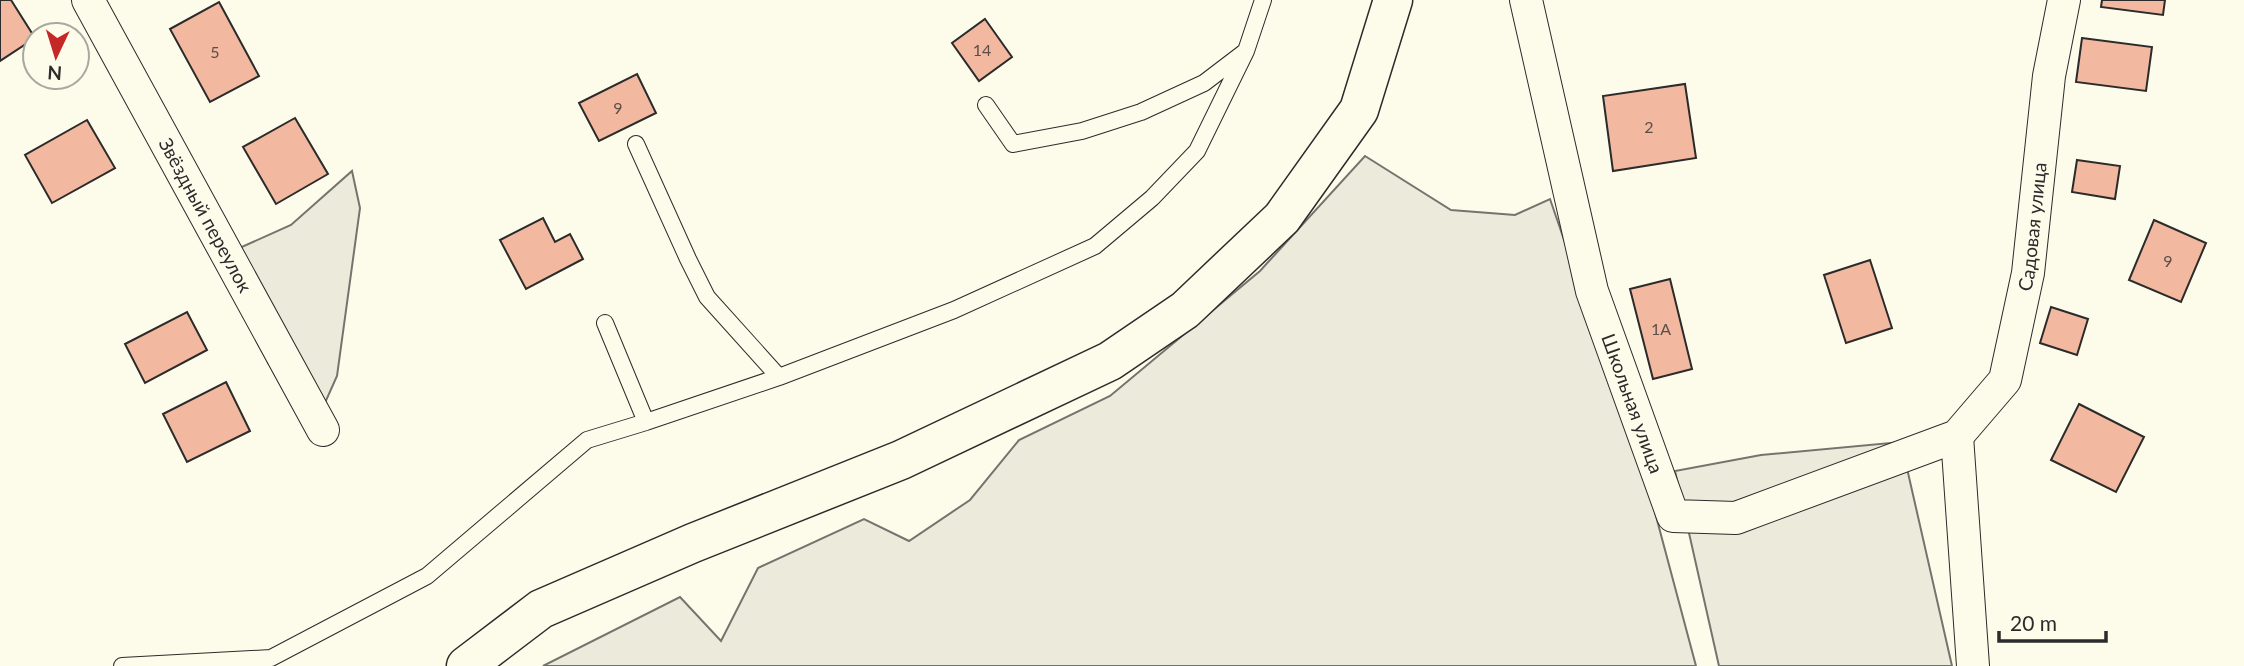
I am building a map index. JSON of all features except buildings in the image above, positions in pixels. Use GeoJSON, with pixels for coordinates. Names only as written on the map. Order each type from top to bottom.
{"type":"FeatureCollection","features":[{"type":"Feature","properties":{"kind":"street","name":"Звёздный переулок"},"geometry":{"type":"LineString","coordinates":[[88,0],[323,430]]}},
{"type":"Feature","properties":{"kind":"street"},"geometry":{"type":"LineString","coordinates":[[466,666],[541,609],[693,543],[901,460],[1110,361],[1185,310],[1282,218],[1359,110],[1393,0]]}},
{"type":"Feature","properties":{"kind":"street","name":"Школьная улица"},"geometry":{"type":"LineString","coordinates":[[1527,0],[1592,291],[1673,516],[1736,518],[1956,436]]}},
{"type":"Feature","properties":{"kind":"street","name":"Садовая улица"},"geometry":{"type":"LineString","coordinates":[[1956,436],[2005,380],[2028,273],[2049,76],[2064,0]]}},
{"type":"Feature","properties":{"kind":"street"},"geometry":{"type":"LineString","coordinates":[[1956,436],[1973,666]]}},
{"type":"Feature","properties":{"kind":"lane"},"geometry":{"type":"LineString","coordinates":[[122,666],[274,662],[427,576],[587,440],[779,377],[954,310],[1095,246],[1152,198],[1197,150],[1246,51],[1263,0]]}},
{"type":"Feature","properties":{"kind":"lane"},"geometry":{"type":"LineString","coordinates":[[986,105],[1013,144],[1082,131],[1141,112],[1204,83],[1246,51]]}},
{"type":"Feature","properties":{"kind":"lane"},"geometry":{"type":"LineString","coordinates":[[636,144],[707,297],[779,377]]}},
{"type":"Feature","properties":{"kind":"lane"},"geometry":{"type":"LineString","coordinates":[[606,323],[646,422]]}},
{"type":"Feature","properties":{"kind":"shaded area"},"geometry":{"type":"Polygon","coordinates":[[[1365,156],[1451,210],[1515,215],[1550,199],[1645,475],[1696,666],[543,666],[680,597],[721,641],[758,568],[864,519],[909,541],[970,500],[1019,440],[1110,396],[1260,271],[1365,156]]]}},
{"type":"Feature","properties":{"kind":"shaded area"},"geometry":{"type":"Polygon","coordinates":[[[352,171],[360,208],[337,376],[320,414],[268,363],[259,302],[226,254],[291,225],[352,171]]]}},
{"type":"Feature","properties":{"kind":"shaded area"},"geometry":{"type":"Polygon","coordinates":[[[1901,442],[1952,666],[1719,666],[1675,471],[1761,455],[1901,442]]]}}]}
